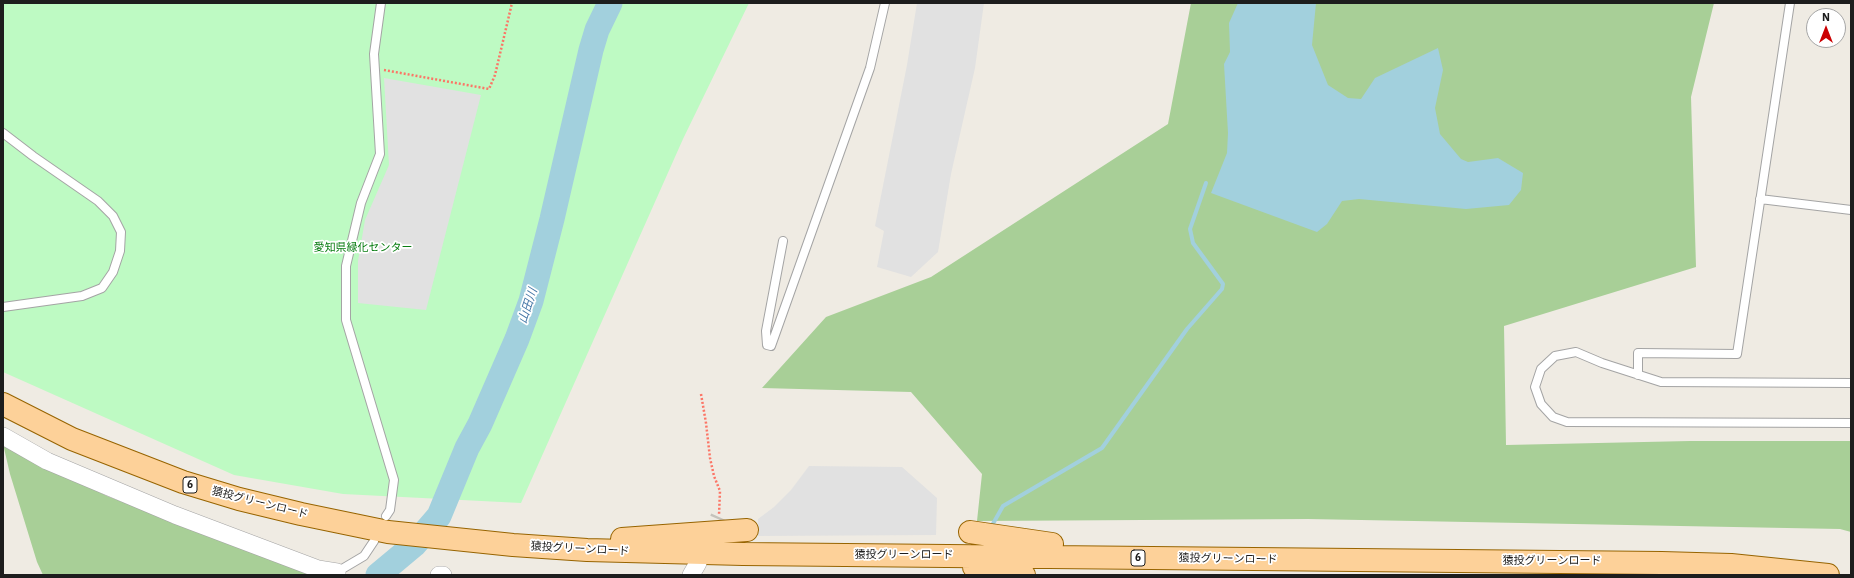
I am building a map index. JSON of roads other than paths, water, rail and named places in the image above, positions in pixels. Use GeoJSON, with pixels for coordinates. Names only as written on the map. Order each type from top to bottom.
{"type":"FeatureCollection","features":[{"type":"Feature","properties":{"kind":"main road","name":"猿投グリーンロード"},"geometry":{"type":"LineString","coordinates":[[3,404],[72,439],[183,482],[238,499],[301,514],[383,530],[448,539],[587,550],[743,554],[1514,561],[1730,565],[1828,575]]}},
{"type":"Feature","properties":{"kind":"main road"},"geometry":{"type":"LineString","coordinates":[[513,545],[747,530]]}},
{"type":"Feature","properties":{"kind":"main road"},"geometry":{"type":"LineString","coordinates":[[970,532],[1024,541],[1092,547],[1312,555],[1347,560]]}},
{"type":"Feature","properties":{"kind":"main road"},"geometry":{"type":"LineString","coordinates":[[743,554],[777,559],[952,565],[1024,575]]}},
{"type":"Feature","properties":{"kind":"main road"},"geometry":{"type":"LineString","coordinates":[[1377,575],[1514,561]]}},
{"type":"Feature","properties":{"kind":"street"},"geometry":{"type":"LineString","coordinates":[[3,436],[47,461],[176,515],[318,569],[337,574]]}},
{"type":"Feature","properties":{"kind":"lane"},"geometry":{"type":"LineString","coordinates":[[337,574],[364,556],[383,530],[390,510],[394,480],[346,320],[346,266],[361,203],[380,154],[374,54],[381,3]]}},
{"type":"Feature","properties":{"kind":"lane"},"geometry":{"type":"LineString","coordinates":[[783,241],[766,331],[767,345],[771,346],[870,68],[885,3]]}},
{"type":"Feature","properties":{"kind":"lane"},"geometry":{"type":"LineString","coordinates":[[1638,375],[1638,353],[1737,354],[1790,3]]}},
{"type":"Feature","properties":{"kind":"lane"},"geometry":{"type":"LineString","coordinates":[[3,133],[33,156],[98,201],[113,216],[120,232],[120,251],[118,258],[113,272],[102,288],[82,296],[3,307]]}},
{"type":"Feature","properties":{"kind":"lane"},"geometry":{"type":"LineString","coordinates":[[1760,199],[1851,210]]}},
{"type":"Feature","properties":{"kind":"lane"},"geometry":{"type":"LineString","coordinates":[[1851,383],[1661,382],[1576,352],[1555,356],[1541,369],[1535,387],[1541,404],[1552,416],[1567,422],[1851,424]]}},
{"type":"Feature","properties":{"kind":"water"},"geometry":{"type":"Polygon","coordinates":[[[1238,3],[1316,3],[1312,45],[1328,85],[1348,98],[1361,99],[1375,78],[1438,48],[1443,70],[1435,108],[1440,134],[1461,159],[1468,162],[1498,158],[1523,173],[1521,190],[1509,205],[1466,209],[1359,199],[1342,201],[1327,224],[1317,232],[1211,193],[1227,153],[1228,133],[1224,64],[1230,52],[1229,23],[1238,3]]]}},
{"type":"Feature","properties":{"kind":"waterway","name":"山田川"},"geometry":{"type":"LineString","coordinates":[[378,575],[414,545],[439,516],[467,448],[480,424],[517,339],[531,301],[552,219],[591,50],[597,30],[610,3]]}},
{"type":"Feature","properties":{"kind":"waterway"},"geometry":{"type":"LineString","coordinates":[[990,529],[1003,506],[1102,448],[1187,329],[1222,289],[1223,284],[1193,243],[1190,229],[1206,183]]}},
{"type":"Feature","properties":{"kind":"tunnel"},"geometry":{"type":"LineString","coordinates":[[708,542],[719,517]]}},
{"type":"Feature","properties":{"kind":"park label","name":"愛知県緑化センター"},"geometry":{"type":"Point","coordinates":[363,248]}}]}
